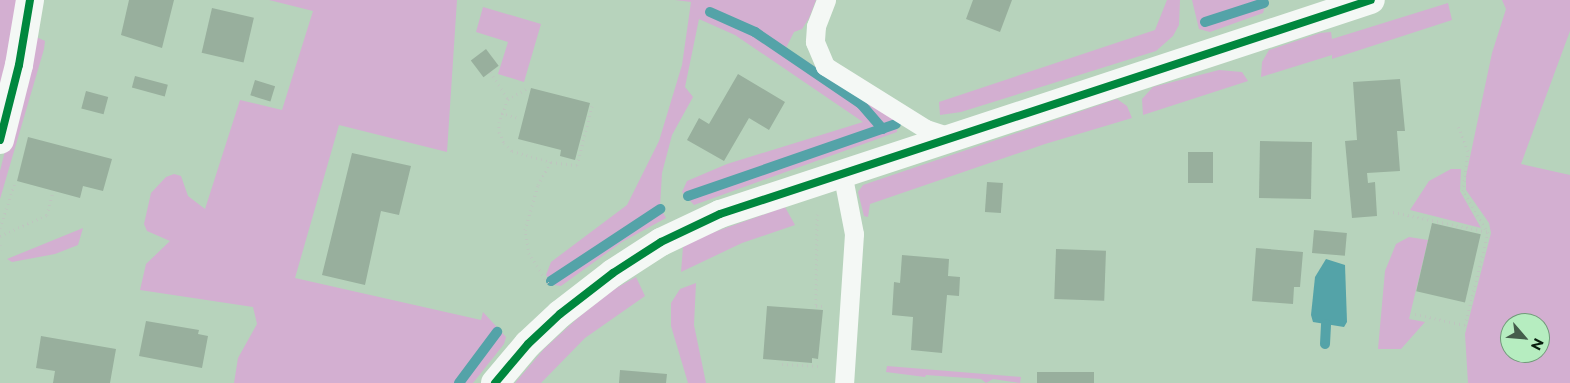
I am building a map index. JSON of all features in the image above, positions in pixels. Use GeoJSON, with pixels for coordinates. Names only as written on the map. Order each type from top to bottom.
{"type":"FeatureCollection","features":[{"type":"Feature","properties":{"kind":"street"},"geometry":{"type":"LineString","coordinates":[[0,140],[20,65],[30,0]]}},
{"type":"Feature","properties":{"kind":"street"},"geometry":{"type":"LineString","coordinates":[[495,383],[528,344],[560,314],[643,252],[720,214],[842,172],[1371,0]]}},
{"type":"Feature","properties":{"kind":"lane"},"geometry":{"type":"LineString","coordinates":[[826,0],[816,26],[815,42],[824,66],[926,129],[950,137]]}},
{"type":"Feature","properties":{"kind":"lane"},"geometry":{"type":"LineString","coordinates":[[842,172],[854,234],[844,383]]}},
{"type":"Feature","properties":{"kind":"path"},"geometry":{"type":"LineString","coordinates":[[490,72],[508,98]]}},
{"type":"Feature","properties":{"kind":"path"},"geometry":{"type":"LineString","coordinates":[[526,90],[508,98],[501,113],[500,132],[507,147],[551,162],[577,165],[592,106]]}},
{"type":"Feature","properties":{"kind":"path"},"geometry":{"type":"LineString","coordinates":[[501,113],[519,118]]}},
{"type":"Feature","properties":{"kind":"path"},"geometry":{"type":"LineString","coordinates":[[1415,314],[1465,325],[1488,233],[1463,190],[1468,151],[1458,126]]}},
{"type":"Feature","properties":{"kind":"path"},"geometry":{"type":"LineString","coordinates":[[529,254],[526,230],[538,185],[551,162]]}},
{"type":"Feature","properties":{"kind":"path"},"geometry":{"type":"LineString","coordinates":[[0,228],[15,182]]}},
{"type":"Feature","properties":{"kind":"path"},"geometry":{"type":"LineString","coordinates":[[0,236],[47,215],[53,191]]}},
{"type":"Feature","properties":{"kind":"path"},"geometry":{"type":"LineString","coordinates":[[1393,212],[1488,233]]}},
{"type":"Feature","properties":{"kind":"path"},"geometry":{"type":"LineString","coordinates":[[818,218],[816,306],[824,306],[824,316]]}},
{"type":"Feature","properties":{"kind":"path"},"geometry":{"type":"LineString","coordinates":[[0,245],[2,250]]}},
{"type":"Feature","properties":{"kind":"path"},"geometry":{"type":"LineString","coordinates":[[782,364],[821,366],[822,356]]}},
{"type":"Feature","properties":{"kind":"shaded area"},"geometry":{"type":"Polygon","coordinates":[[[0,0],[19,0],[0,97],[0,0]]]}},
{"type":"Feature","properties":{"kind":"shaded area"},"geometry":{"type":"Polygon","coordinates":[[[269,0],[457,0],[447,152],[339,125],[295,278],[481,320],[483,312],[506,337],[504,344],[473,383],[234,383],[238,358],[257,324],[253,307],[140,290],[146,264],[170,241],[147,231],[144,224],[151,193],[166,177],[174,174],[181,176],[188,196],[205,209],[240,100],[282,110],[313,11],[269,0]]]}},
{"type":"Feature","properties":{"kind":"shaded area"},"geometry":{"type":"Polygon","coordinates":[[[675,0],[816,0],[809,18],[802,29],[794,32],[786,48],[897,120],[897,132],[694,205],[682,192],[687,181],[727,164],[863,122],[735,35],[699,19],[685,87],[693,97],[672,135],[662,173],[660,207],[666,218],[622,242],[561,286],[554,285],[546,275],[551,262],[627,205],[659,141],[682,65],[691,2],[675,0]]]}},
{"type":"Feature","properties":{"kind":"shaded area"},"geometry":{"type":"Polygon","coordinates":[[[1167,0],[1180,0],[1179,25],[1173,36],[1156,51],[961,112],[940,115],[939,102],[1155,30],[1167,0]]]}},
{"type":"Feature","properties":{"kind":"shaded area"},"geometry":{"type":"Polygon","coordinates":[[[1192,0],[1267,0],[1263,13],[1210,32],[1199,29],[1192,0]]]}},
{"type":"Feature","properties":{"kind":"shaded area"},"geometry":{"type":"Polygon","coordinates":[[[1502,0],[1570,0],[1570,31],[1521,164],[1570,175],[1570,383],[1468,383],[1465,334],[1491,233],[1489,223],[1466,190],[1466,176],[1492,53],[1506,9],[1502,0]]]}},
{"type":"Feature","properties":{"kind":"shaded area"},"geometry":{"type":"Polygon","coordinates":[[[1448,3],[1452,20],[1332,59],[1332,55],[1261,77],[1262,62],[1269,50],[1320,33],[1331,32],[1332,39],[1448,3]]]}},
{"type":"Feature","properties":{"kind":"shaded area"},"geometry":{"type":"Polygon","coordinates":[[[483,7],[541,24],[524,82],[498,74],[508,42],[476,32],[483,7]]]}},
{"type":"Feature","properties":{"kind":"shaded area"},"geometry":{"type":"Polygon","coordinates":[[[34,36],[45,41],[44,49],[0,199],[0,171],[34,36]]]}},
{"type":"Feature","properties":{"kind":"shaded area"},"geometry":{"type":"Polygon","coordinates":[[[1219,70],[1242,72],[1248,81],[1143,115],[1142,99],[1153,87],[1219,70]]]}},
{"type":"Feature","properties":{"kind":"shaded area"},"geometry":{"type":"Polygon","coordinates":[[[1117,99],[1127,106],[1132,118],[1045,144],[870,204],[868,217],[864,216],[858,192],[863,185],[1117,99]]]}},
{"type":"Feature","properties":{"kind":"shaded area"},"geometry":{"type":"Polygon","coordinates":[[[1451,169],[1461,169],[1460,191],[1481,228],[1410,210],[1429,181],[1451,169]]]}},
{"type":"Feature","properties":{"kind":"shaded area"},"geometry":{"type":"Polygon","coordinates":[[[785,207],[795,225],[742,243],[681,272],[683,247],[703,236],[785,207]]]}},
{"type":"Feature","properties":{"kind":"shaded area"},"geometry":{"type":"Polygon","coordinates":[[[83,228],[78,245],[55,254],[12,262],[7,259],[83,228]]]}},
{"type":"Feature","properties":{"kind":"shaded area"},"geometry":{"type":"Polygon","coordinates":[[[1409,237],[1428,240],[1409,319],[1425,322],[1401,349],[1378,349],[1385,271],[1396,244],[1409,237]]]}},
{"type":"Feature","properties":{"kind":"shaded area"},"geometry":{"type":"Polygon","coordinates":[[[636,277],[645,296],[585,338],[541,383],[515,383],[544,349],[579,317],[613,290],[636,277]]]}},
{"type":"Feature","properties":{"kind":"shaded area"},"geometry":{"type":"Polygon","coordinates":[[[696,283],[694,325],[706,383],[688,383],[671,326],[671,303],[680,289],[696,283]]]}},
{"type":"Feature","properties":{"kind":"shaded area"},"geometry":{"type":"Polygon","coordinates":[[[887,366],[1021,377],[1020,383],[993,379],[986,383],[981,379],[926,375],[925,377],[886,372],[887,366]]]}},
{"type":"Feature","properties":{"kind":"water"},"geometry":{"type":"Polygon","coordinates":[[[1326,259],[1345,265],[1347,322],[1344,327],[1313,322],[1311,315],[1315,277],[1326,259]]]}},
{"type":"Feature","properties":{"kind":"building"},"geometry":{"type":"Polygon","coordinates":[[[129,0],[174,0],[162,48],[121,35],[129,0]]]}},
{"type":"Feature","properties":{"kind":"building"},"geometry":{"type":"Polygon","coordinates":[[[973,0],[1012,0],[1000,32],[966,19],[973,0]]]}},
{"type":"Feature","properties":{"kind":"building"},"geometry":{"type":"Polygon","coordinates":[[[212,8],[254,18],[244,62],[202,53],[212,8]]]}},
{"type":"Feature","properties":{"kind":"building"},"geometry":{"type":"Polygon","coordinates":[[[486,49],[499,66],[483,77],[471,60],[486,49]]]}},
{"type":"Feature","properties":{"kind":"building"},"geometry":{"type":"Polygon","coordinates":[[[738,74],[785,102],[769,130],[749,118],[724,161],[687,140],[699,118],[709,124],[738,74]]]}},
{"type":"Feature","properties":{"kind":"building"},"geometry":{"type":"Polygon","coordinates":[[[135,76],[168,85],[165,96],[132,88],[135,76]]]}},
{"type":"Feature","properties":{"kind":"building"},"geometry":{"type":"Polygon","coordinates":[[[1400,79],[1405,131],[1397,131],[1400,171],[1367,173],[1368,183],[1375,182],[1377,216],[1352,218],[1345,141],[1357,140],[1353,82],[1400,79]]]}},
{"type":"Feature","properties":{"kind":"building"},"geometry":{"type":"Polygon","coordinates":[[[255,80],[275,86],[270,101],[250,95],[255,80]]]}},
{"type":"Feature","properties":{"kind":"building"},"geometry":{"type":"Polygon","coordinates":[[[531,88],[590,103],[575,160],[560,156],[561,150],[518,139],[531,88]]]}},
{"type":"Feature","properties":{"kind":"building"},"geometry":{"type":"Polygon","coordinates":[[[86,91],[108,97],[104,114],[81,108],[86,91]]]}},
{"type":"Feature","properties":{"kind":"building"},"geometry":{"type":"Polygon","coordinates":[[[28,137],[112,159],[103,191],[83,186],[80,198],[17,181],[28,137]]]}},
{"type":"Feature","properties":{"kind":"building"},"geometry":{"type":"Polygon","coordinates":[[[1260,141],[1312,142],[1311,199],[1259,198],[1260,141]]]}},
{"type":"Feature","properties":{"kind":"building"},"geometry":{"type":"Polygon","coordinates":[[[1188,152],[1213,152],[1213,183],[1188,183],[1188,152]]]}},
{"type":"Feature","properties":{"kind":"building"},"geometry":{"type":"Polygon","coordinates":[[[352,153],[411,166],[399,215],[381,211],[365,285],[322,275],[352,153]]]}},
{"type":"Feature","properties":{"kind":"building"},"geometry":{"type":"Polygon","coordinates":[[[987,182],[1003,183],[1001,213],[985,212],[987,182]]]}},
{"type":"Feature","properties":{"kind":"building"},"geometry":{"type":"Polygon","coordinates":[[[1432,223],[1481,234],[1465,302],[1416,291],[1432,223]]]}},
{"type":"Feature","properties":{"kind":"building"},"geometry":{"type":"Polygon","coordinates":[[[1314,230],[1347,233],[1345,256],[1312,253],[1314,230]]]}},
{"type":"Feature","properties":{"kind":"building"},"geometry":{"type":"Polygon","coordinates":[[[1256,248],[1303,252],[1300,287],[1294,287],[1293,304],[1252,301],[1256,248]]]}},
{"type":"Feature","properties":{"kind":"building"},"geometry":{"type":"Polygon","coordinates":[[[1056,249],[1106,251],[1104,301],[1054,299],[1056,249]]]}},
{"type":"Feature","properties":{"kind":"building"},"geometry":{"type":"Polygon","coordinates":[[[902,255],[949,259],[948,276],[960,277],[959,296],[947,295],[942,353],[911,350],[913,317],[892,315],[894,282],[900,283],[902,255]]]}},
{"type":"Feature","properties":{"kind":"building"},"geometry":{"type":"Polygon","coordinates":[[[767,306],[823,310],[818,359],[812,358],[812,363],[763,359],[767,306]]]}},
{"type":"Feature","properties":{"kind":"building"},"geometry":{"type":"Polygon","coordinates":[[[146,321],[199,330],[198,334],[208,336],[202,368],[139,356],[146,321]]]}},
{"type":"Feature","properties":{"kind":"building"},"geometry":{"type":"Polygon","coordinates":[[[41,336],[116,349],[110,383],[53,383],[55,371],[36,368],[41,336]]]}},
{"type":"Feature","properties":{"kind":"building"},"geometry":{"type":"Polygon","coordinates":[[[620,370],[667,374],[666,383],[619,383],[620,370]]]}},
{"type":"Feature","properties":{"kind":"building"},"geometry":{"type":"Polygon","coordinates":[[[1037,372],[1094,372],[1094,383],[1037,383],[1037,372]]]}},
{"type":"Feature","properties":{"kind":"waterway"},"geometry":{"type":"LineString","coordinates":[[1205,22],[1264,3]]}},
{"type":"Feature","properties":{"kind":"waterway"},"geometry":{"type":"LineString","coordinates":[[710,12],[755,32],[861,104],[883,129]]}},
{"type":"Feature","properties":{"kind":"waterway"},"geometry":{"type":"LineString","coordinates":[[688,196],[896,124]]}},
{"type":"Feature","properties":{"kind":"waterway"},"geometry":{"type":"LineString","coordinates":[[551,281],[660,209]]}},
{"type":"Feature","properties":{"kind":"waterway"},"geometry":{"type":"LineString","coordinates":[[1325,344],[1326,324]]}},
{"type":"Feature","properties":{"kind":"waterway"},"geometry":{"type":"LineString","coordinates":[[459,383],[497,332]]}},
{"type":"Feature","properties":{"kind":"cycle path"},"geometry":{"type":"LineString","coordinates":[[0,140],[19,65],[30,0]]}},
{"type":"Feature","properties":{"kind":"cycle path"},"geometry":{"type":"LineString","coordinates":[[495,383],[528,344],[560,314],[613,273],[661,242],[720,214],[1371,0]]}}]}
